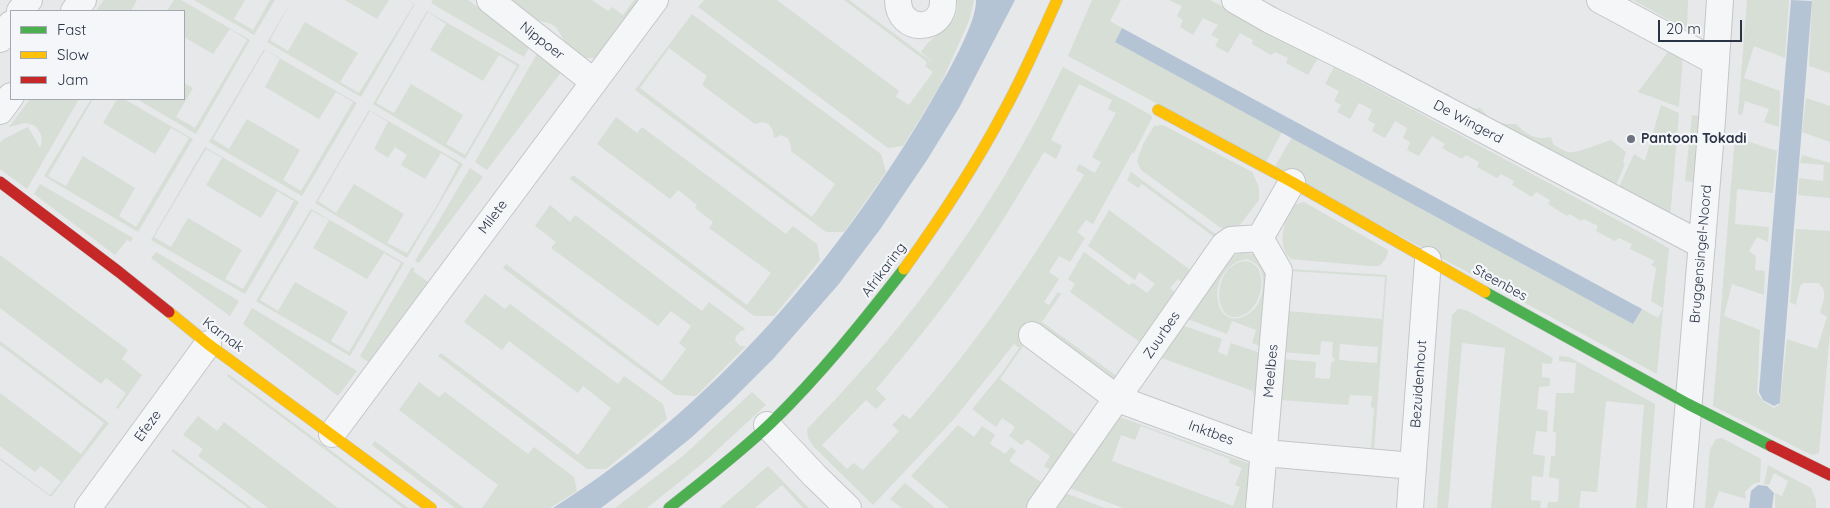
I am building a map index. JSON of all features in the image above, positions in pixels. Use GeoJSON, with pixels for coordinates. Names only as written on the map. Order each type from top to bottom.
{"type":"FeatureCollection","features":[{"type":"Feature","properties":{"kind":"street"},"geometry":{"type":"LineString","coordinates":[[21,10],[29,0]]}},
{"type":"Feature","properties":{"kind":"street"},"geometry":{"type":"LineString","coordinates":[[75,10],[83,0]]}},
{"type":"Feature","properties":{"kind":"street","name":"Nippoer"},"geometry":{"type":"LineString","coordinates":[[490,0],[594,82]]}},
{"type":"Feature","properties":{"kind":"street","name":"Milete"},"geometry":{"type":"LineString","coordinates":[[332,434],[655,0]]}},
{"type":"Feature","properties":{"kind":"street"},"geometry":{"type":"LineString","coordinates":[[898,0],[898,8],[901,15],[911,24],[918,26],[932,23],[938,18],[942,11],[943,0]]}},
{"type":"Feature","properties":{"kind":"street","name":"Afrikaring"},"geometry":{"type":"LineString","coordinates":[[669,508],[719,468],[783,410],[839,349],[920,248],[990,137],[1036,48],[1056,0]]}},
{"type":"Feature","properties":{"kind":"street","name":"De Wingerd"},"geometry":{"type":"LineString","coordinates":[[1235,0],[1702,245]]}},
{"type":"Feature","properties":{"kind":"street"},"geometry":{"type":"LineString","coordinates":[[1600,0],[1716,62]]}},
{"type":"Feature","properties":{"kind":"street","name":"Bruggensingel-Noord"},"geometry":{"type":"LineString","coordinates":[[1680,508],[1720,0]]}},
{"type":"Feature","properties":{"kind":"street"},"geometry":{"type":"LineString","coordinates":[[0,39],[10,25]]}},
{"type":"Feature","properties":{"kind":"street"},"geometry":{"type":"LineString","coordinates":[[0,110],[10,97]]}},
{"type":"Feature","properties":{"kind":"street","name":"Steenbes"},"geometry":{"type":"LineString","coordinates":[[1158,110],[1292,182],[1428,260],[1688,404],[1830,475]]}},
{"type":"Feature","properties":{"kind":"street","name":"Karnak"},"geometry":{"type":"LineString","coordinates":[[0,182],[119,272],[208,344],[431,508]]}},
{"type":"Feature","properties":{"kind":"street"},"geometry":{"type":"LineString","coordinates":[[1260,238],[1292,182]]}},
{"type":"Feature","properties":{"kind":"street","name":"Zuurbes"},"geometry":{"type":"LineString","coordinates":[[1040,508],[1224,245],[1231,240],[1260,238]]}},
{"type":"Feature","properties":{"kind":"street","name":"Meelbes"},"geometry":{"type":"LineString","coordinates":[[1259,508],[1279,272],[1260,238]]}},
{"type":"Feature","properties":{"kind":"street","name":"Bezuidenhout"},"geometry":{"type":"LineString","coordinates":[[1410,508],[1428,260]]}},
{"type":"Feature","properties":{"kind":"street","name":"Inktbes"},"geometry":{"type":"LineString","coordinates":[[1032,335],[1118,399],[1265,454],[1413,466]]}},
{"type":"Feature","properties":{"kind":"street","name":"Efeze"},"geometry":{"type":"LineString","coordinates":[[88,508],[208,344]]}},
{"type":"Feature","properties":{"kind":"street"},"geometry":{"type":"LineString","coordinates":[[768,425],[848,508]]}},
{"type":"Feature","properties":{"kind":"shaded area"},"geometry":{"type":"Polygon","coordinates":[[[104,0],[137,0],[132,10],[97,10],[104,0]]]}},
{"type":"Feature","properties":{"kind":"shaded area"},"geometry":{"type":"Polygon","coordinates":[[[174,0],[181,0],[250,40],[196,134],[139,100],[185,100],[185,84],[193,88],[176,117],[195,128],[247,40],[230,29],[213,54],[185,38],[185,10],[168,10],[174,0]]]}},
{"type":"Feature","properties":{"kind":"shaded area"},"geometry":{"type":"Polygon","coordinates":[[[194,0],[245,0],[234,19],[253,30],[270,0],[275,0],[254,35],[194,0]]]}},
{"type":"Feature","properties":{"kind":"shaded area"},"geometry":{"type":"Polygon","coordinates":[[[292,0],[270,40],[288,51],[305,22],[358,53],[340,82],[359,93],[414,4],[407,0],[415,4],[361,97],[267,42],[292,0]]]}},
{"type":"Feature","properties":{"kind":"shaded area"},"geometry":{"type":"Polygon","coordinates":[[[345,0],[389,0],[377,19],[345,0]]]}},
{"type":"Feature","properties":{"kind":"shaded area"},"geometry":{"type":"Polygon","coordinates":[[[433,0],[468,0],[530,46],[524,57],[431,3],[433,0]]]}},
{"type":"Feature","properties":{"kind":"shaded area"},"geometry":{"type":"Polygon","coordinates":[[[513,0],[592,0],[608,11],[612,7],[623,15],[634,0],[641,0],[598,58],[585,58],[568,47],[556,27],[549,23],[531,19],[517,8],[513,0]]]}},
{"type":"Feature","properties":{"kind":"shaded area"},"geometry":{"type":"Polygon","coordinates":[[[704,0],[777,0],[899,91],[896,97],[909,105],[933,72],[925,66],[927,62],[844,0],[849,0],[935,64],[921,52],[930,41],[951,24],[956,14],[957,0],[974,0],[969,21],[942,81],[940,75],[942,83],[903,146],[888,148],[698,7],[704,0]]]}},
{"type":"Feature","properties":{"kind":"shaded area"},"geometry":{"type":"Polygon","coordinates":[[[1092,0],[1121,0],[1110,21],[1122,28],[1115,42],[1282,132],[1266,162],[1068,56],[1092,0]]]}},
{"type":"Feature","properties":{"kind":"shaded area"},"geometry":{"type":"Polygon","coordinates":[[[1169,0],[1210,0],[1318,58],[1308,75],[1286,63],[1288,58],[1275,52],[1271,55],[1252,44],[1253,40],[1240,33],[1228,53],[1215,46],[1219,39],[1211,35],[1218,25],[1203,18],[1193,35],[1180,27],[1183,20],[1177,16],[1182,6],[1169,0]]]}},
{"type":"Feature","properties":{"kind":"shaded area"},"geometry":{"type":"Polygon","coordinates":[[[1633,0],[1688,0],[1687,28],[1682,27],[1633,0]]]}},
{"type":"Feature","properties":{"kind":"shaded area"},"geometry":{"type":"Polygon","coordinates":[[[1747,0],[1789,0],[1785,58],[1754,46],[1744,78],[1780,91],[1779,127],[1764,122],[1769,109],[1745,101],[1742,115],[1738,114],[1747,0]]]}},
{"type":"Feature","properties":{"kind":"shaded area"},"geometry":{"type":"Polygon","coordinates":[[[1812,0],[1830,0],[1830,73],[1809,66],[1812,0]]]}},
{"type":"Feature","properties":{"kind":"shaded area"},"geometry":{"type":"Polygon","coordinates":[[[427,11],[520,65],[465,159],[373,104],[427,11]],[[428,12],[376,103],[394,113],[411,84],[463,115],[446,144],[465,155],[517,66],[499,55],[483,81],[430,50],[446,24],[428,12]]]}},
{"type":"Feature","properties":{"kind":"shaded area"},"geometry":{"type":"Polygon","coordinates":[[[692,14],[881,154],[886,172],[844,232],[826,232],[635,90],[692,14]],[[669,48],[640,88],[812,217],[835,184],[791,151],[788,138],[781,135],[774,138],[769,124],[763,122],[755,124],[702,85],[707,76],[669,48]]]}},
{"type":"Feature","properties":{"kind":"shaded area"},"geometry":{"type":"Polygon","coordinates":[[[1671,48],[1683,55],[1679,107],[1638,92],[1671,48]]]}},
{"type":"Feature","properties":{"kind":"shaded area"},"geometry":{"type":"Polygon","coordinates":[[[264,49],[357,103],[302,196],[209,142],[264,49]],[[265,50],[213,139],[229,149],[247,119],[300,150],[283,180],[301,191],[353,102],[336,92],[319,119],[265,87],[280,59],[265,50]]]}},
{"type":"Feature","properties":{"kind":"shaded area"},"geometry":{"type":"Polygon","coordinates":[[[538,52],[562,71],[487,170],[475,162],[538,52]]]}},
{"type":"Feature","properties":{"kind":"shaded area"},"geometry":{"type":"Polygon","coordinates":[[[1063,67],[1151,115],[1152,118],[1093,224],[1086,220],[1077,232],[1085,238],[1070,262],[1059,256],[1049,272],[1059,279],[1044,302],[1049,305],[1058,292],[1061,294],[1042,322],[1118,377],[1141,343],[1070,292],[1075,284],[1068,279],[1084,252],[1129,285],[1133,283],[1147,293],[1155,284],[1139,272],[1135,280],[1088,246],[1109,210],[1193,272],[1217,239],[1142,184],[1138,188],[1127,180],[1131,172],[1221,238],[1186,285],[1178,279],[1170,288],[1179,296],[1117,381],[1037,322],[1022,342],[1103,401],[1026,508],[949,508],[911,476],[958,425],[974,437],[982,426],[995,435],[990,444],[1005,454],[1011,447],[1016,451],[1009,461],[1041,482],[1050,470],[1044,466],[1050,456],[1027,439],[1022,445],[1009,436],[1015,427],[1002,418],[996,427],[972,409],[1001,374],[1019,348],[1014,344],[954,419],[873,505],[814,447],[808,438],[807,429],[900,326],[955,252],[1005,175],[1063,67]],[[1079,84],[1051,140],[1062,146],[1056,159],[1044,152],[1016,199],[966,275],[876,389],[886,399],[876,409],[866,400],[822,445],[847,469],[854,463],[863,470],[899,431],[892,425],[903,414],[910,419],[935,391],[981,332],[1024,270],[1084,175],[1076,170],[1079,164],[1095,173],[1101,162],[1092,157],[1116,113],[1108,109],[1112,100],[1079,84]],[[1024,345],[1000,379],[1076,435],[1100,401],[1024,345]]]}},
{"type":"Feature","properties":{"kind":"shaded area"},"geometry":{"type":"Polygon","coordinates":[[[1334,67],[1669,248],[1662,320],[1658,318],[1663,308],[1651,301],[1656,268],[1651,265],[1655,261],[1630,249],[1632,244],[1619,238],[1615,241],[1596,231],[1598,226],[1584,219],[1581,221],[1570,214],[1567,216],[1548,204],[1550,200],[1536,192],[1532,197],[1512,185],[1514,181],[1501,174],[1497,178],[1477,167],[1479,162],[1466,155],[1462,159],[1442,148],[1445,144],[1432,136],[1419,156],[1407,150],[1410,142],[1403,138],[1407,128],[1395,121],[1385,138],[1372,131],[1375,124],[1368,120],[1372,110],[1359,103],[1350,119],[1337,112],[1341,105],[1334,101],[1339,91],[1325,84],[1334,67]]]}},
{"type":"Feature","properties":{"kind":"shaded area"},"geometry":{"type":"Polygon","coordinates":[[[1447,93],[1466,107],[1480,108],[1496,121],[1505,124],[1516,124],[1527,134],[1536,137],[1551,137],[1553,144],[1562,150],[1576,151],[1611,140],[1626,152],[1623,162],[1625,164],[1614,190],[1437,94],[1447,93]]]}},
{"type":"Feature","properties":{"kind":"shaded area"},"geometry":{"type":"Polygon","coordinates":[[[1806,98],[1830,106],[1830,142],[1802,132],[1806,98]]]}},
{"type":"Feature","properties":{"kind":"shaded area"},"geometry":{"type":"Polygon","coordinates":[[[29,100],[78,100],[27,189],[0,169],[0,143],[28,127],[40,148],[41,135],[34,125],[25,123],[9,127],[29,100]]]}},
{"type":"Feature","properties":{"kind":"shaded area"},"geometry":{"type":"Polygon","coordinates":[[[90,100],[92,100],[48,176],[66,186],[83,156],[135,188],[119,216],[136,227],[189,138],[171,128],[155,154],[103,123],[116,100],[126,100],[193,139],[138,232],[44,176],[90,100]]]}},
{"type":"Feature","properties":{"kind":"shaded area"},"geometry":{"type":"Polygon","coordinates":[[[1661,105],[1679,113],[1670,219],[1617,191],[1634,154],[1645,161],[1661,105]]]}},
{"type":"Feature","properties":{"kind":"shaded area"},"geometry":{"type":"Polygon","coordinates":[[[369,110],[463,164],[407,258],[315,203],[369,110]],[[370,111],[318,201],[336,213],[354,184],[404,214],[387,243],[407,253],[436,207],[459,164],[441,153],[425,179],[401,165],[407,155],[395,147],[388,158],[374,149],[388,122],[370,111]]]}},
{"type":"Feature","properties":{"kind":"shaded area"},"geometry":{"type":"Polygon","coordinates":[[[1692,115],[1700,116],[1694,182],[1685,181],[1692,115]]]}},
{"type":"Feature","properties":{"kind":"shaded area"},"geometry":{"type":"Polygon","coordinates":[[[616,117],[637,133],[642,127],[786,234],[793,226],[817,244],[820,260],[774,316],[754,316],[570,179],[573,175],[747,305],[771,273],[709,228],[713,222],[695,208],[697,205],[678,190],[670,199],[597,144],[616,117]]]}},
{"type":"Feature","properties":{"kind":"shaded area"},"geometry":{"type":"Polygon","coordinates":[[[1163,125],[1252,172],[1259,187],[1259,200],[1239,226],[1232,229],[1221,228],[1141,170],[1137,161],[1143,144],[1154,126],[1163,125]]]}},
{"type":"Feature","properties":{"kind":"shaded area"},"geometry":{"type":"Polygon","coordinates":[[[1292,137],[1633,324],[1642,309],[1662,320],[1657,374],[1274,168],[1292,137]]]}},
{"type":"Feature","properties":{"kind":"shaded area"},"geometry":{"type":"Polygon","coordinates":[[[1735,137],[1777,151],[1773,193],[1737,189],[1735,224],[1769,227],[1768,242],[1757,237],[1749,251],[1756,256],[1755,270],[1765,271],[1764,295],[1732,284],[1724,316],[1760,330],[1757,393],[1763,401],[1774,408],[1780,404],[1787,339],[1817,349],[1827,317],[1820,313],[1824,301],[1824,293],[1818,283],[1803,283],[1800,286],[1796,305],[1790,302],[1796,229],[1830,231],[1830,333],[1819,453],[1812,455],[1713,406],[1735,137]]]}},
{"type":"Feature","properties":{"kind":"shaded area"},"geometry":{"type":"Polygon","coordinates":[[[205,147],[299,202],[245,294],[151,240],[205,147]],[[206,149],[154,237],[171,247],[188,218],[242,250],[225,279],[243,289],[294,201],[277,191],[261,218],[206,185],[222,158],[206,149]]]}},
{"type":"Feature","properties":{"kind":"shaded area"},"geometry":{"type":"Polygon","coordinates":[[[1802,155],[1830,163],[1830,198],[1798,195],[1799,178],[1823,181],[1824,165],[1800,163],[1802,155]]]}},
{"type":"Feature","properties":{"kind":"shaded area"},"geometry":{"type":"Polygon","coordinates":[[[470,168],[483,177],[419,263],[415,261],[470,168]]]}},
{"type":"Feature","properties":{"kind":"shaded area"},"geometry":{"type":"Polygon","coordinates":[[[40,184],[133,238],[131,242],[127,240],[115,255],[34,194],[40,184]]]}},
{"type":"Feature","properties":{"kind":"shaded area"},"geometry":{"type":"Polygon","coordinates":[[[1304,202],[1388,250],[1384,261],[1379,266],[1369,266],[1291,259],[1284,247],[1284,227],[1290,206],[1304,202]]]}},
{"type":"Feature","properties":{"kind":"shaded area"},"geometry":{"type":"Polygon","coordinates":[[[550,205],[570,222],[575,215],[702,311],[709,302],[744,328],[745,330],[736,336],[735,340],[740,346],[746,346],[696,396],[675,395],[503,268],[506,264],[662,381],[686,349],[679,343],[691,326],[671,311],[658,326],[551,248],[556,242],[535,226],[550,205]]]}},
{"type":"Feature","properties":{"kind":"shaded area"},"geometry":{"type":"Polygon","coordinates":[[[311,209],[404,263],[350,356],[256,301],[311,209]],[[312,211],[260,300],[278,311],[295,282],[348,312],[331,341],[349,352],[401,263],[384,253],[367,279],[313,248],[329,220],[312,211]]]}},
{"type":"Feature","properties":{"kind":"shaded area"},"geometry":{"type":"Polygon","coordinates":[[[156,252],[239,301],[230,316],[151,258],[156,252]]]}},
{"type":"Feature","properties":{"kind":"shaded area"},"geometry":{"type":"Polygon","coordinates":[[[1240,253],[1255,254],[1268,268],[1264,347],[1252,343],[1256,330],[1232,321],[1227,334],[1185,318],[1231,257],[1240,253]],[[1246,259],[1239,261],[1227,269],[1220,281],[1217,295],[1218,302],[1221,310],[1230,318],[1242,317],[1248,314],[1258,304],[1263,288],[1263,277],[1259,267],[1246,259]]]}},
{"type":"Feature","properties":{"kind":"shaded area"},"geometry":{"type":"Polygon","coordinates":[[[0,255],[128,350],[122,359],[142,375],[118,409],[116,408],[126,393],[106,378],[101,384],[0,308],[0,255]]]}},
{"type":"Feature","properties":{"kind":"shaded area"},"geometry":{"type":"Polygon","coordinates":[[[1244,261],[1253,264],[1259,270],[1261,289],[1253,308],[1245,314],[1236,317],[1230,316],[1224,312],[1220,303],[1219,292],[1223,276],[1233,265],[1244,261]]]}},
{"type":"Feature","properties":{"kind":"shaded area"},"geometry":{"type":"Polygon","coordinates":[[[412,267],[415,269],[413,271],[428,282],[368,362],[360,356],[412,267]]]}},
{"type":"Feature","properties":{"kind":"shaded area"},"geometry":{"type":"Polygon","coordinates":[[[1288,269],[1387,275],[1374,450],[1274,444],[1281,359],[1316,362],[1315,378],[1330,379],[1331,363],[1335,360],[1332,356],[1333,342],[1321,341],[1320,355],[1282,352],[1288,269]],[[1290,271],[1287,311],[1382,319],[1385,277],[1290,271]],[[1340,344],[1339,360],[1377,363],[1378,347],[1340,344]],[[1350,395],[1348,405],[1281,400],[1277,441],[1371,449],[1374,408],[1371,407],[1372,396],[1350,395]]]}},
{"type":"Feature","properties":{"kind":"shaded area"},"geometry":{"type":"Polygon","coordinates":[[[485,294],[505,309],[510,304],[618,384],[624,376],[663,404],[667,419],[606,469],[587,469],[438,356],[441,353],[578,455],[611,408],[583,386],[578,393],[509,341],[502,350],[464,322],[485,294]]]}},
{"type":"Feature","properties":{"kind":"shaded area"},"geometry":{"type":"Polygon","coordinates":[[[252,308],[357,371],[338,396],[243,324],[252,308]]]}},
{"type":"Feature","properties":{"kind":"shaded area"},"geometry":{"type":"Polygon","coordinates":[[[1458,309],[1468,311],[1553,358],[1551,364],[1542,363],[1542,377],[1550,378],[1550,386],[1539,387],[1537,409],[1548,411],[1547,432],[1536,431],[1533,454],[1545,456],[1543,477],[1532,476],[1531,500],[1541,501],[1540,508],[1491,508],[1505,348],[1462,343],[1448,508],[1437,508],[1452,315],[1458,309]]]}},
{"type":"Feature","properties":{"kind":"shaded area"},"geometry":{"type":"Polygon","coordinates":[[[1181,325],[1222,339],[1218,352],[1227,356],[1231,343],[1263,354],[1259,398],[1253,395],[1253,391],[1159,357],[1181,325]]]}},
{"type":"Feature","properties":{"kind":"shaded area"},"geometry":{"type":"Polygon","coordinates":[[[0,341],[109,423],[51,497],[0,460],[0,458],[50,495],[61,482],[41,466],[35,472],[0,446],[0,393],[81,454],[104,423],[0,345],[0,341]]]}},
{"type":"Feature","properties":{"kind":"shaded area"},"geometry":{"type":"Polygon","coordinates":[[[1559,356],[1569,357],[1655,404],[1647,508],[1636,508],[1644,405],[1606,401],[1597,492],[1581,491],[1579,508],[1547,508],[1548,502],[1558,502],[1559,479],[1549,477],[1551,456],[1555,456],[1556,432],[1553,432],[1556,393],[1574,393],[1576,363],[1559,361],[1559,356]]]}},
{"type":"Feature","properties":{"kind":"shaded area"},"geometry":{"type":"Polygon","coordinates":[[[228,374],[408,508],[403,508],[227,376],[228,374]]]}},
{"type":"Feature","properties":{"kind":"shaded area"},"geometry":{"type":"Polygon","coordinates":[[[419,382],[439,397],[445,392],[528,454],[534,447],[574,477],[577,491],[550,508],[482,508],[498,485],[399,410],[419,382]]]}},
{"type":"Feature","properties":{"kind":"shaded area"},"geometry":{"type":"Polygon","coordinates":[[[752,392],[766,405],[703,463],[647,508],[615,508],[683,456],[752,392]]]}},
{"type":"Feature","properties":{"kind":"shaded area"},"geometry":{"type":"Polygon","coordinates":[[[198,416],[217,431],[224,422],[338,508],[268,508],[198,456],[203,449],[183,435],[198,416]]]}},
{"type":"Feature","properties":{"kind":"shaded area"},"geometry":{"type":"Polygon","coordinates":[[[1117,416],[1250,464],[1247,508],[1123,508],[1069,488],[1117,416]],[[1141,426],[1135,440],[1121,435],[1112,461],[1233,506],[1240,487],[1235,485],[1242,468],[1229,463],[1230,459],[1141,426]]]}},
{"type":"Feature","properties":{"kind":"shaded area"},"geometry":{"type":"Polygon","coordinates":[[[1722,438],[1761,459],[1760,482],[1753,484],[1745,492],[1746,499],[1719,491],[1713,508],[1705,508],[1710,449],[1716,439],[1722,438]]]}},
{"type":"Feature","properties":{"kind":"shaded area"},"geometry":{"type":"Polygon","coordinates":[[[375,441],[464,508],[455,508],[372,445],[375,441]]]}},
{"type":"Feature","properties":{"kind":"shaded area"},"geometry":{"type":"Polygon","coordinates":[[[173,449],[252,508],[248,508],[171,451],[173,449]]]}},
{"type":"Feature","properties":{"kind":"shaded area"},"geometry":{"type":"Polygon","coordinates":[[[1768,465],[1811,488],[1816,500],[1816,508],[1775,508],[1775,493],[1782,496],[1788,481],[1774,473],[1769,485],[1764,484],[1768,465]]]}},
{"type":"Feature","properties":{"kind":"shaded area"},"geometry":{"type":"Polygon","coordinates":[[[768,466],[809,508],[803,508],[782,485],[755,508],[720,508],[768,466]]]}},
{"type":"Feature","properties":{"kind":"shaded area"},"geometry":{"type":"Polygon","coordinates":[[[905,483],[935,508],[902,508],[890,499],[905,483]]]}},
{"type":"Feature","properties":{"kind":"shaded area"},"geometry":{"type":"Polygon","coordinates":[[[1065,493],[1105,508],[1055,508],[1065,493]]]}},
{"type":"Feature","properties":{"kind":"water"},"geometry":{"type":"Polygon","coordinates":[[[976,0],[1015,0],[959,108],[927,160],[881,228],[838,285],[774,358],[733,399],[692,437],[645,475],[601,508],[553,508],[611,468],[666,425],[718,377],[767,327],[813,273],[855,218],[895,160],[932,100],[966,36],[975,10],[976,0]]]}},
{"type":"Feature","properties":{"kind":"water"},"geometry":{"type":"Polygon","coordinates":[[[1791,0],[1812,1],[1780,403],[1774,406],[1763,400],[1759,392],[1791,0]]]}},
{"type":"Feature","properties":{"kind":"water"},"geometry":{"type":"Polygon","coordinates":[[[1122,28],[1642,309],[1633,324],[1115,42],[1122,28]]]}},
{"type":"Feature","properties":{"kind":"water"},"geometry":{"type":"Polygon","coordinates":[[[1758,485],[1767,486],[1774,493],[1772,508],[1749,508],[1751,491],[1758,485]]]}},
{"type":"Feature","properties":{"kind":"traffic: fast"},"geometry":{"type":"LineString","coordinates":[[669,508],[747,445],[790,404],[840,348],[904,269]]}},
{"type":"Feature","properties":{"kind":"traffic: fast"},"geometry":{"type":"LineString","coordinates":[[1485,292],[1688,404],[1771,446]]}},
{"type":"Feature","properties":{"kind":"traffic: slow"},"geometry":{"type":"LineString","coordinates":[[904,269],[957,192],[993,132],[1032,56],[1057,0]]}},
{"type":"Feature","properties":{"kind":"traffic: slow"},"geometry":{"type":"LineString","coordinates":[[1158,110],[1292,182],[1485,292]]}},
{"type":"Feature","properties":{"kind":"traffic: slow"},"geometry":{"type":"LineString","coordinates":[[169,312],[208,344],[431,508]]}},
{"type":"Feature","properties":{"kind":"traffic: jam"},"geometry":{"type":"LineString","coordinates":[[0,182],[169,312]]}},
{"type":"Feature","properties":{"kind":"traffic: jam"},"geometry":{"type":"LineString","coordinates":[[1771,446],[1830,475]]}},
{"type":"Feature","properties":{"kind":"place","name":"Pantoon Tokadi"},"geometry":{"type":"Point","coordinates":[1631,139]}}]}
